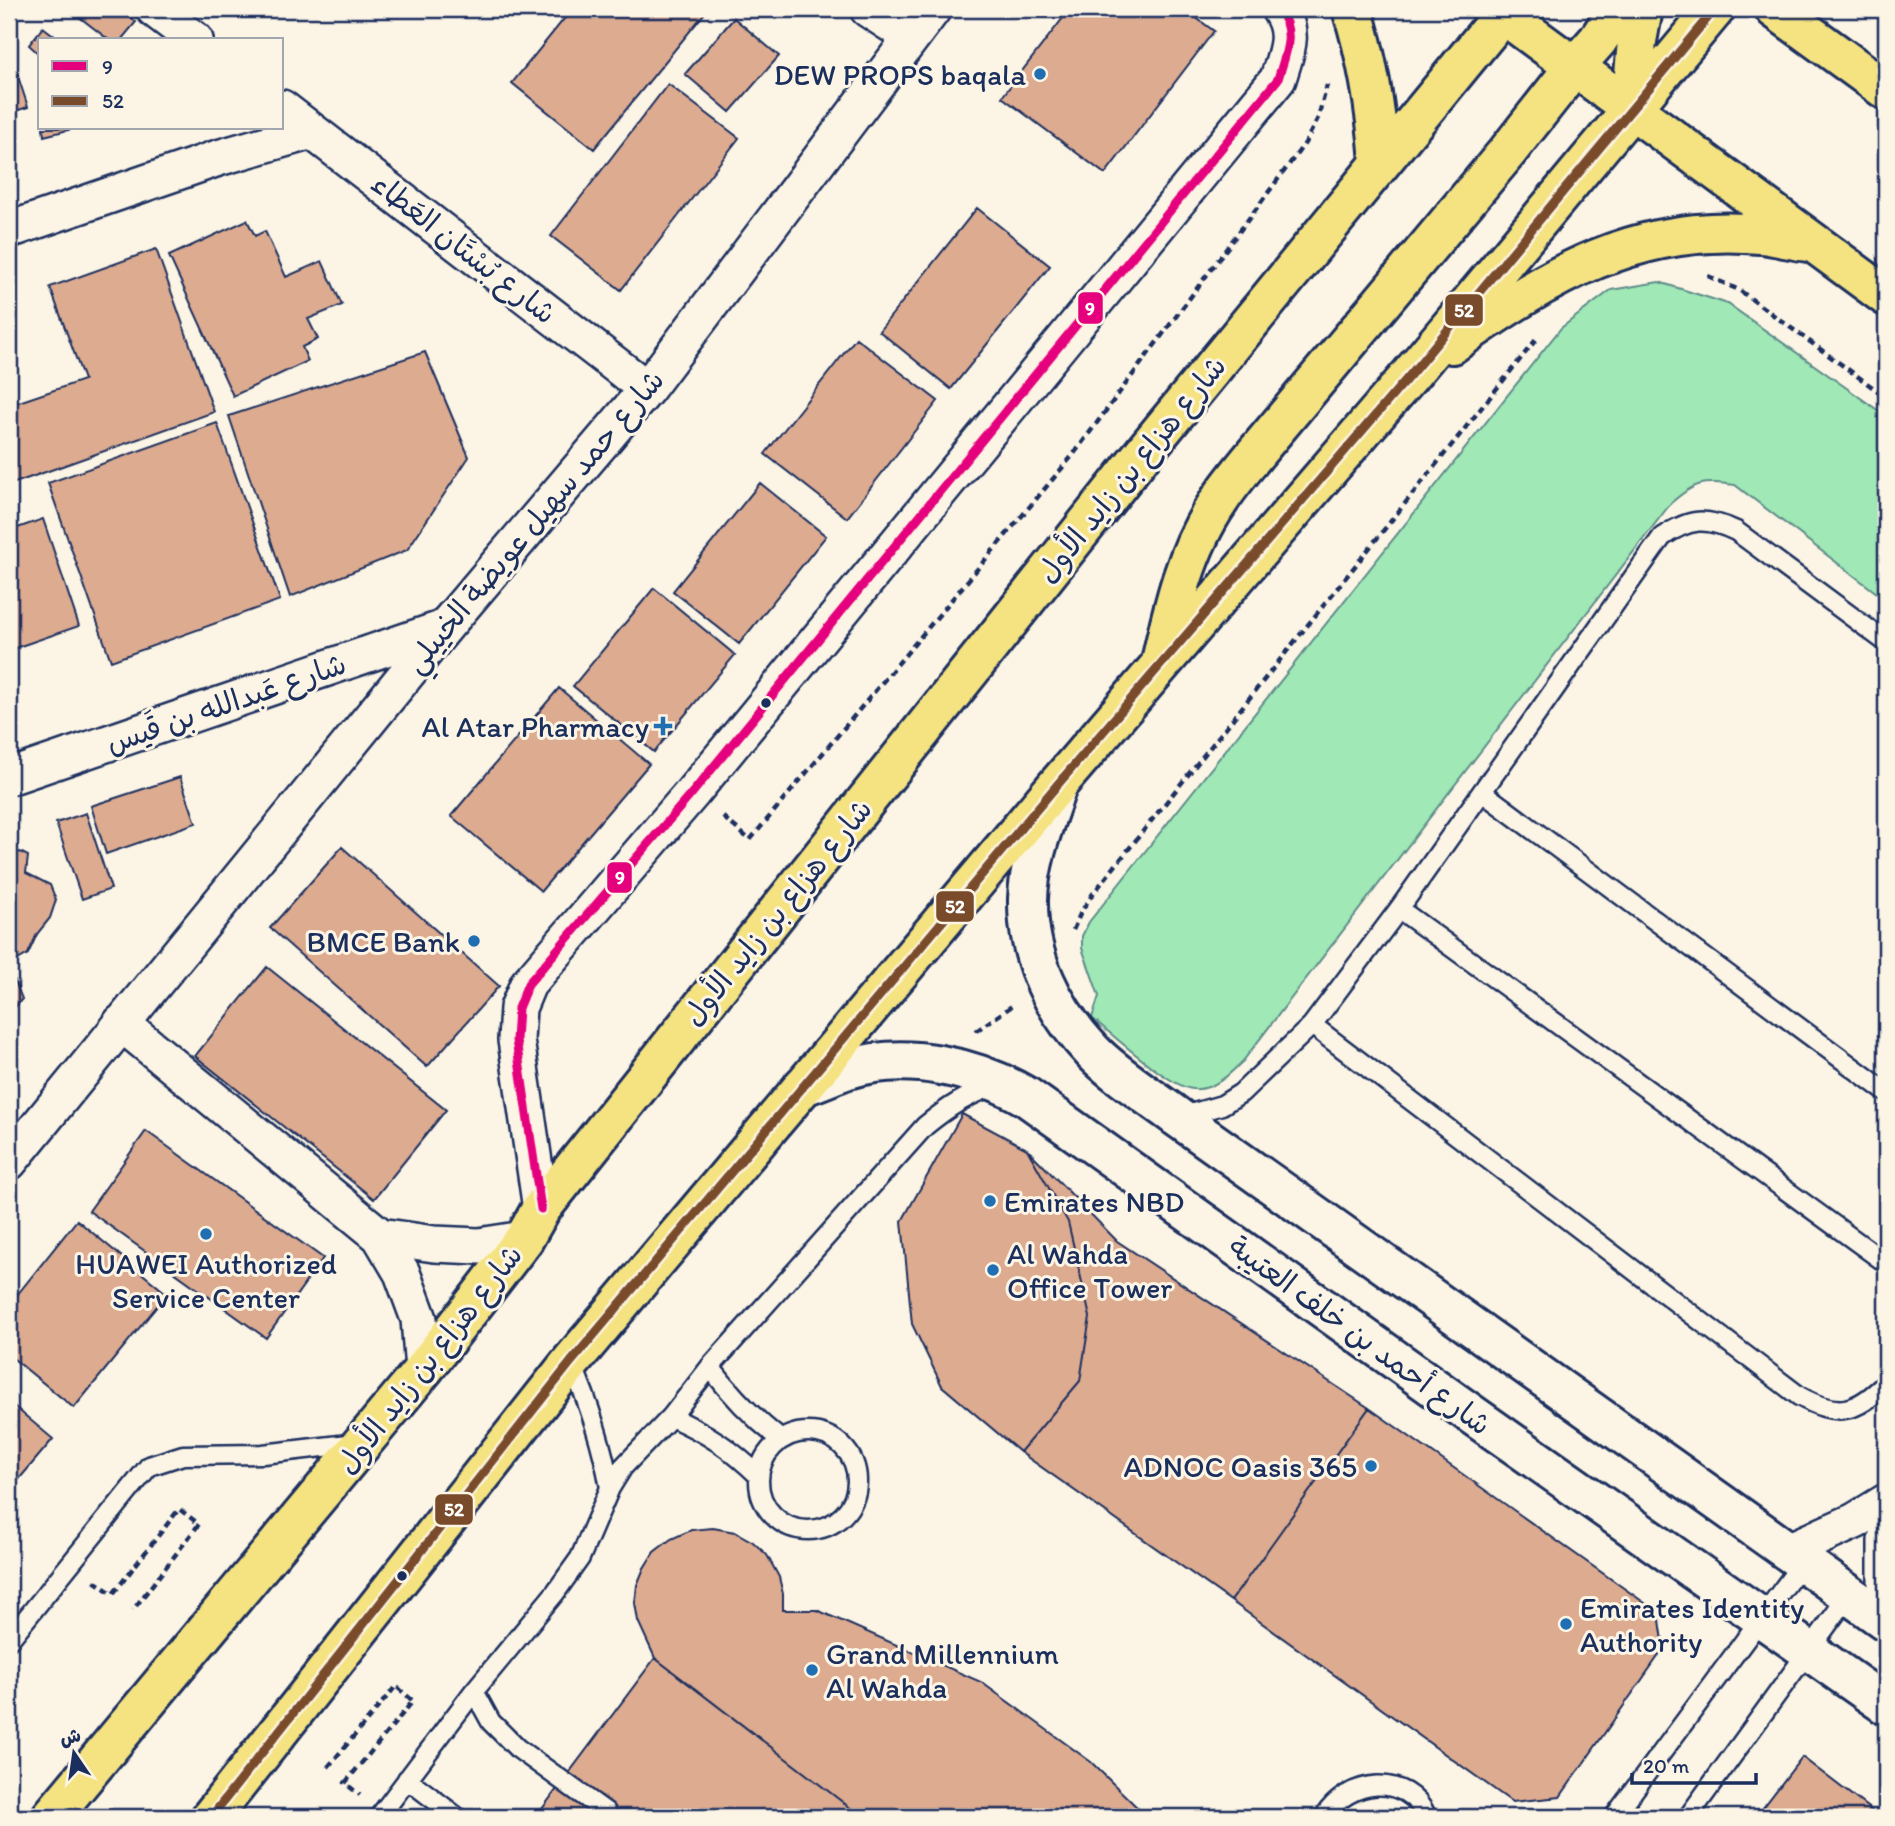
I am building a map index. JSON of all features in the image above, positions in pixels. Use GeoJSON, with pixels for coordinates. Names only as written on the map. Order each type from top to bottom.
{"type":"FeatureCollection","features":[{"type":"Feature","properties":{"kind":"main road"},"geometry":{"type":"LineString","coordinates":[[1352,9],[1371,79],[1380,162]]}},
{"type":"Feature","properties":{"kind":"main road"},"geometry":{"type":"LineString","coordinates":[[1161,664],[1172,608],[1190,556],[1218,502],[1508,151],[1574,66],[1598,40],[1618,9]]}},
{"type":"Feature","properties":{"kind":"main road"},"geometry":{"type":"LineString","coordinates":[[1631,109],[1637,41],[1643,9]]}},
{"type":"Feature","properties":{"kind":"main road"},"geometry":{"type":"LineString","coordinates":[[211,1817],[571,1362],[1058,784],[1410,374],[1715,9]]}},
{"type":"Feature","properties":{"kind":"main road"},"geometry":{"type":"LineString","coordinates":[[1775,9],[1886,90]]}},
{"type":"Feature","properties":{"kind":"main road"},"geometry":{"type":"LineString","coordinates":[[1505,10],[1631,109],[1886,296]]}},
{"type":"Feature","properties":{"kind":"main road","name":"شارع هزاع بن زايد الأول"},"geometry":{"type":"LineString","coordinates":[[51,1817],[423,1370],[533,1224],[1148,447],[1505,10]]}},
{"type":"Feature","properties":{"kind":"main road"},"geometry":{"type":"LineString","coordinates":[[1410,374],[1507,305],[1539,286],[1604,255],[1641,242],[1682,235],[1726,232],[1762,234],[1816,244]]}},
{"type":"Feature","properties":{"kind":"street"},"geometry":{"type":"LineString","coordinates":[[154,9],[192,38]]}},
{"type":"Feature","properties":{"kind":"street"},"geometry":{"type":"LineString","coordinates":[[869,9],[911,37]]}},
{"type":"Feature","properties":{"kind":"street","name":"شارع حمد سهيل عويضة الخييلي"},"geometry":{"type":"LineString","coordinates":[[9,1162],[444,628],[647,389],[933,9]]}},
{"type":"Feature","properties":{"kind":"street"},"geometry":{"type":"LineString","coordinates":[[380,1236],[434,1244],[479,1246],[533,1224],[516,1040],[517,1008],[528,984],[694,792],[1278,79],[1290,41],[1279,9]]}},
{"type":"Feature","properties":{"kind":"street","name":"شارع بُسْتَان العَطاء"},"geometry":{"type":"LineString","coordinates":[[284,110],[647,389]]}},
{"type":"Feature","properties":{"kind":"street"},"geometry":{"type":"LineString","coordinates":[[187,168],[204,154],[221,130]]}},
{"type":"Feature","properties":{"kind":"street"},"geometry":{"type":"LineString","coordinates":[[9,230],[187,168],[312,131]]}},
{"type":"Feature","properties":{"kind":"street","name":"شارع عَبدالله بن قَيس"},"geometry":{"type":"LineString","coordinates":[[9,777],[444,628]]}},
{"type":"Feature","properties":{"kind":"street"},"geometry":{"type":"LineString","coordinates":[[1058,784],[1038,842],[1028,899],[1034,956],[1057,1009],[1094,1053],[1177,1117],[1886,1621]]}},
{"type":"Feature","properties":{"kind":"street"},"geometry":{"type":"LineString","coordinates":[[121,1023],[380,1236],[402,1273],[419,1319],[423,1370]]}},
{"type":"Feature","properties":{"kind":"street","name":"شارع أحمد بن خلف العتيبة"},"geometry":{"type":"LineString","coordinates":[[803,1086],[851,1068],[902,1061],[954,1066],[1003,1083],[1027,1097],[1462,1409],[1886,1705]]}},
{"type":"Feature","properties":{"kind":"street"},"geometry":{"type":"LineString","coordinates":[[1796,1557],[1886,1502]]}},
{"type":"Feature","properties":{"kind":"street"},"geometry":{"type":"LineString","coordinates":[[1886,1541],[1886,1584]]}},
{"type":"Feature","properties":{"kind":"lane"},"geometry":{"type":"LineString","coordinates":[[1177,1117],[1222,1105],[1241,1093],[1312,1025],[1399,909],[1662,537],[1679,526],[1698,520],[1718,522],[1737,531],[1886,642]]}},
{"type":"Feature","properties":{"kind":"lane"},"geometry":{"type":"LineString","coordinates":[[1482,792],[1886,1092]]}},
{"type":"Feature","properties":{"kind":"lane"},"geometry":{"type":"LineString","coordinates":[[1399,909],[1886,1263]]}},
{"type":"Feature","properties":{"kind":"lane"},"geometry":{"type":"LineString","coordinates":[[1312,1025],[1799,1396],[1815,1405],[1836,1411],[1856,1407],[1869,1400],[1886,1383]]}},
{"type":"Feature","properties":{"kind":"lane"},"geometry":{"type":"LineString","coordinates":[[379,1817],[474,1691],[555,1593],[580,1558],[610,1488],[623,1467],[671,1417],[710,1367],[925,1126],[948,1107],[966,1097],[1003,1083]]}},
{"type":"Feature","properties":{"kind":"lane"},"geometry":{"type":"LineString","coordinates":[[571,1362],[590,1407],[604,1454],[610,1488]]}},
{"type":"Feature","properties":{"kind":"lane"},"geometry":{"type":"LineString","coordinates":[[710,1367],[730,1394],[754,1419],[781,1440]]}},
{"type":"Feature","properties":{"kind":"lane"},"geometry":{"type":"LineString","coordinates":[[671,1417],[713,1437],[733,1451],[759,1476]]}},
{"type":"Feature","properties":{"kind":"lane"},"geometry":{"type":"LineString","coordinates":[[810,1432],[826,1434],[850,1454],[856,1468],[857,1483],[850,1506],[834,1522],[804,1530],[775,1518],[759,1491],[759,1476],[762,1462],[781,1440],[795,1433],[810,1432]]}},
{"type":"Feature","properties":{"kind":"lane"},"geometry":{"type":"LineString","coordinates":[[9,1640],[149,1465],[183,1455],[263,1454],[364,1442]]}},
{"type":"Feature","properties":{"kind":"lane"},"geometry":{"type":"LineString","coordinates":[[1614,1817],[1763,1617],[1796,1557]]}},
{"type":"Feature","properties":{"kind":"lane"},"geometry":{"type":"LineString","coordinates":[[1688,1817],[1849,1595]]}},
{"type":"Feature","properties":{"kind":"lane"},"geometry":{"type":"LineString","coordinates":[[474,1691],[491,1722],[517,1748],[606,1812]]}},
{"type":"Feature","properties":{"kind":"lane"},"geometry":{"type":"LineString","coordinates":[[407,1779],[457,1817]]}},
{"type":"Feature","properties":{"kind":"lane"},"geometry":{"type":"LineString","coordinates":[[1324,1817],[1335,1802],[1349,1792],[1365,1786],[1382,1785],[1399,1790],[1414,1799],[1427,1817]]}},
{"type":"Feature","properties":{"kind":"path"},"geometry":{"type":"LineString","coordinates":[[694,792],[750,840],[1073,455],[1305,144],[1318,118],[1328,78]]}},
{"type":"Feature","properties":{"kind":"path"},"geometry":{"type":"LineString","coordinates":[[1698,274],[1739,290],[1886,397]]}},
{"type":"Feature","properties":{"kind":"path"},"geometry":{"type":"LineString","coordinates":[[1071,939],[1081,912],[1092,895],[1539,337]]}},
{"type":"Feature","properties":{"kind":"path"},"geometry":{"type":"LineString","coordinates":[[945,1066],[969,1036],[1017,1003],[1049,989]]}},
{"type":"Feature","properties":{"kind":"path"},"geometry":{"type":"LineString","coordinates":[[113,1594],[179,1509],[200,1524],[133,1610]]}},
{"type":"Feature","properties":{"kind":"path"},"geometry":{"type":"LineString","coordinates":[[328,1767],[396,1686],[413,1701],[345,1783]]}},
{"type":"Feature","properties":{"kind":"green space"},"geometry":{"type":"Polygon","coordinates":[[[1659,282],[1728,304],[1886,416],[1886,600],[1735,485],[1707,483],[1687,490],[1671,503],[1243,1061],[1221,1081],[1200,1089],[1183,1086],[1170,1079],[1141,1059],[1092,1018],[1099,996],[1082,948],[1082,936],[1089,922],[1561,328],[1611,290],[1659,282]]]}},
{"type":"Feature","properties":{"kind":"building"},"geometry":{"type":"Polygon","coordinates":[[[69,9],[119,9],[136,22],[123,38],[106,38],[69,9]]]}},
{"type":"Feature","properties":{"kind":"building"},"geometry":{"type":"Polygon","coordinates":[[[572,9],[708,9],[594,149],[512,83],[572,9]]]}},
{"type":"Feature","properties":{"kind":"building"},"geometry":{"type":"Polygon","coordinates":[[[1070,9],[1184,9],[1214,31],[1105,174],[1002,97],[1070,9]]]}},
{"type":"Feature","properties":{"kind":"building"},"geometry":{"type":"Polygon","coordinates":[[[734,18],[779,56],[730,112],[685,74],[734,18]]]}},
{"type":"Feature","properties":{"kind":"building"},"geometry":{"type":"Polygon","coordinates":[[[43,27],[57,38],[38,38],[38,53],[29,45],[43,27]]]}},
{"type":"Feature","properties":{"kind":"building"},"geometry":{"type":"Polygon","coordinates":[[[9,49],[28,107],[9,113],[9,49]]]}},
{"type":"Feature","properties":{"kind":"building"},"geometry":{"type":"Polygon","coordinates":[[[668,84],[739,138],[621,290],[551,236],[668,84]]]}},
{"type":"Feature","properties":{"kind":"building"},"geometry":{"type":"Polygon","coordinates":[[[43,130],[68,130],[44,136],[43,130]]]}},
{"type":"Feature","properties":{"kind":"building"},"geometry":{"type":"Polygon","coordinates":[[[977,208],[1050,266],[951,389],[879,331],[977,208]]]}},
{"type":"Feature","properties":{"kind":"building"},"geometry":{"type":"Polygon","coordinates":[[[247,220],[255,236],[265,231],[286,277],[322,261],[342,305],[308,319],[318,339],[302,347],[308,361],[233,396],[169,256],[247,220]]]}},
{"type":"Feature","properties":{"kind":"building"},"geometry":{"type":"Polygon","coordinates":[[[156,249],[214,412],[9,485],[9,382],[16,403],[84,380],[50,287],[156,249]]]}},
{"type":"Feature","properties":{"kind":"building"},"geometry":{"type":"Polygon","coordinates":[[[856,338],[938,401],[847,518],[765,454],[856,338]]]}},
{"type":"Feature","properties":{"kind":"building"},"geometry":{"type":"Polygon","coordinates":[[[425,352],[469,457],[407,550],[290,597],[229,416],[425,352]]]}},
{"type":"Feature","properties":{"kind":"building"},"geometry":{"type":"Polygon","coordinates":[[[217,423],[280,600],[111,661],[48,483],[217,423]]]}},
{"type":"Feature","properties":{"kind":"building"},"geometry":{"type":"Polygon","coordinates":[[[760,483],[826,536],[739,644],[673,591],[760,483]]]}},
{"type":"Feature","properties":{"kind":"building"},"geometry":{"type":"Polygon","coordinates":[[[43,519],[79,626],[9,650],[9,531],[43,519]]]}},
{"type":"Feature","properties":{"kind":"building"},"geometry":{"type":"Polygon","coordinates":[[[654,588],[735,655],[654,752],[573,686],[654,588]]]}},
{"type":"Feature","properties":{"kind":"building"},"geometry":{"type":"Polygon","coordinates":[[[559,688],[649,764],[541,891],[451,816],[559,688]]]}},
{"type":"Feature","properties":{"kind":"building"},"geometry":{"type":"Polygon","coordinates":[[[180,777],[196,823],[106,854],[91,806],[180,777]]]}},
{"type":"Feature","properties":{"kind":"building"},"geometry":{"type":"Polygon","coordinates":[[[86,813],[111,889],[82,899],[56,823],[86,813]]]}},
{"type":"Feature","properties":{"kind":"building"},"geometry":{"type":"Polygon","coordinates":[[[342,847],[499,986],[427,1067],[270,928],[342,847]]]}},
{"type":"Feature","properties":{"kind":"building"},"geometry":{"type":"Polygon","coordinates":[[[20,852],[28,856],[26,873],[50,885],[56,900],[50,918],[37,934],[28,954],[9,965],[9,857],[20,852]]]}},
{"type":"Feature","properties":{"kind":"building"},"geometry":{"type":"Polygon","coordinates":[[[9,966],[22,999],[9,1014],[9,966]]]}},
{"type":"Feature","properties":{"kind":"building"},"geometry":{"type":"Polygon","coordinates":[[[267,967],[446,1110],[374,1199],[195,1056],[267,967]]]}},
{"type":"Feature","properties":{"kind":"building","name":"Al Wahda Office Tower"},"geometry":{"type":"Polygon","coordinates":[[[962,1114],[1027,1149],[1068,1222],[1090,1317],[1080,1381],[1020,1452],[942,1386],[912,1324],[902,1221],[962,1114]]]}},
{"type":"Feature","properties":{"kind":"building","name":"HUAWEI Authorized Service Center"},"geometry":{"type":"Polygon","coordinates":[[[146,1131],[323,1258],[266,1338],[89,1211],[146,1131]]]}},
{"type":"Feature","properties":{"kind":"building"},"geometry":{"type":"Polygon","coordinates":[[[1027,1149],[1117,1241],[1369,1408],[1231,1601],[1020,1452],[1080,1381],[1090,1317],[1068,1222],[1027,1149]]]}},
{"type":"Feature","properties":{"kind":"building"},"geometry":{"type":"Polygon","coordinates":[[[77,1220],[167,1294],[74,1408],[9,1355],[9,1305],[77,1220]]]}},
{"type":"Feature","properties":{"kind":"building"},"geometry":{"type":"Polygon","coordinates":[[[9,1402],[53,1439],[9,1491],[9,1402]]]}},
{"type":"Feature","properties":{"kind":"building"},"geometry":{"type":"Polygon","coordinates":[[[1369,1408],[1659,1613],[1664,1648],[1560,1797],[1512,1802],[1231,1601],[1369,1408]]]}},
{"type":"Feature","properties":{"kind":"building","name":"Grand Millennium Al Wahda"},"geometry":{"type":"Polygon","coordinates":[[[713,1528],[735,1532],[753,1542],[767,1555],[779,1577],[783,1610],[817,1610],[981,1682],[1091,1762],[1147,1817],[862,1817],[655,1658],[638,1621],[635,1603],[637,1585],[644,1568],[654,1552],[671,1539],[691,1530],[713,1528]]]}},
{"type":"Feature","properties":{"kind":"building"},"geometry":{"type":"Polygon","coordinates":[[[655,1658],[862,1817],[536,1817],[655,1658]]]}},
{"type":"Feature","properties":{"kind":"building"},"geometry":{"type":"Polygon","coordinates":[[[1802,1757],[1880,1817],[1756,1817],[1802,1757]]]}},
{"type":"Feature","properties":{"kind":"transit line","name":"9"},"geometry":{"type":"LineString","coordinates":[[541,1209],[516,1040],[518,1008],[528,984],[693,792],[1278,79],[1288,43],[1287,27],[1279,9]]}},
{"type":"Feature","properties":{"kind":"transit line","name":"52"},"geometry":{"type":"LineString","coordinates":[[211,1817],[571,1362],[1058,784],[1411,374],[1715,9]]}},
{"type":"Feature","properties":{"kind":"place","name":"DEW PROPS baqala"},"geometry":{"type":"Point","coordinates":[1040,74]}},
{"type":"Feature","properties":{"kind":"place","name":"Al Atar Pharmacy"},"geometry":{"type":"Point","coordinates":[663,726]}},
{"type":"Feature","properties":{"kind":"place","name":"BMCE Bank"},"geometry":{"type":"Point","coordinates":[474,941]}},
{"type":"Feature","properties":{"kind":"place","name":"Emirates NBD"},"geometry":{"type":"Point","coordinates":[990,1201]}},
{"type":"Feature","properties":{"kind":"place","name":"HUAWEI Authorized Service Center"},"geometry":{"type":"Point","coordinates":[206,1234]}},
{"type":"Feature","properties":{"kind":"place","name":"Al Wahda Office Tower"},"geometry":{"type":"Point","coordinates":[993,1270]}},
{"type":"Feature","properties":{"kind":"place","name":"ADNOC Oasis 365"},"geometry":{"type":"Point","coordinates":[1371,1466]}},
{"type":"Feature","properties":{"kind":"place","name":"Emirates Identity Authority"},"geometry":{"type":"Point","coordinates":[1566,1624]}},
{"type":"Feature","properties":{"kind":"place","name":"Grand Millennium Al Wahda"},"geometry":{"type":"Point","coordinates":[812,1670]}}]}
